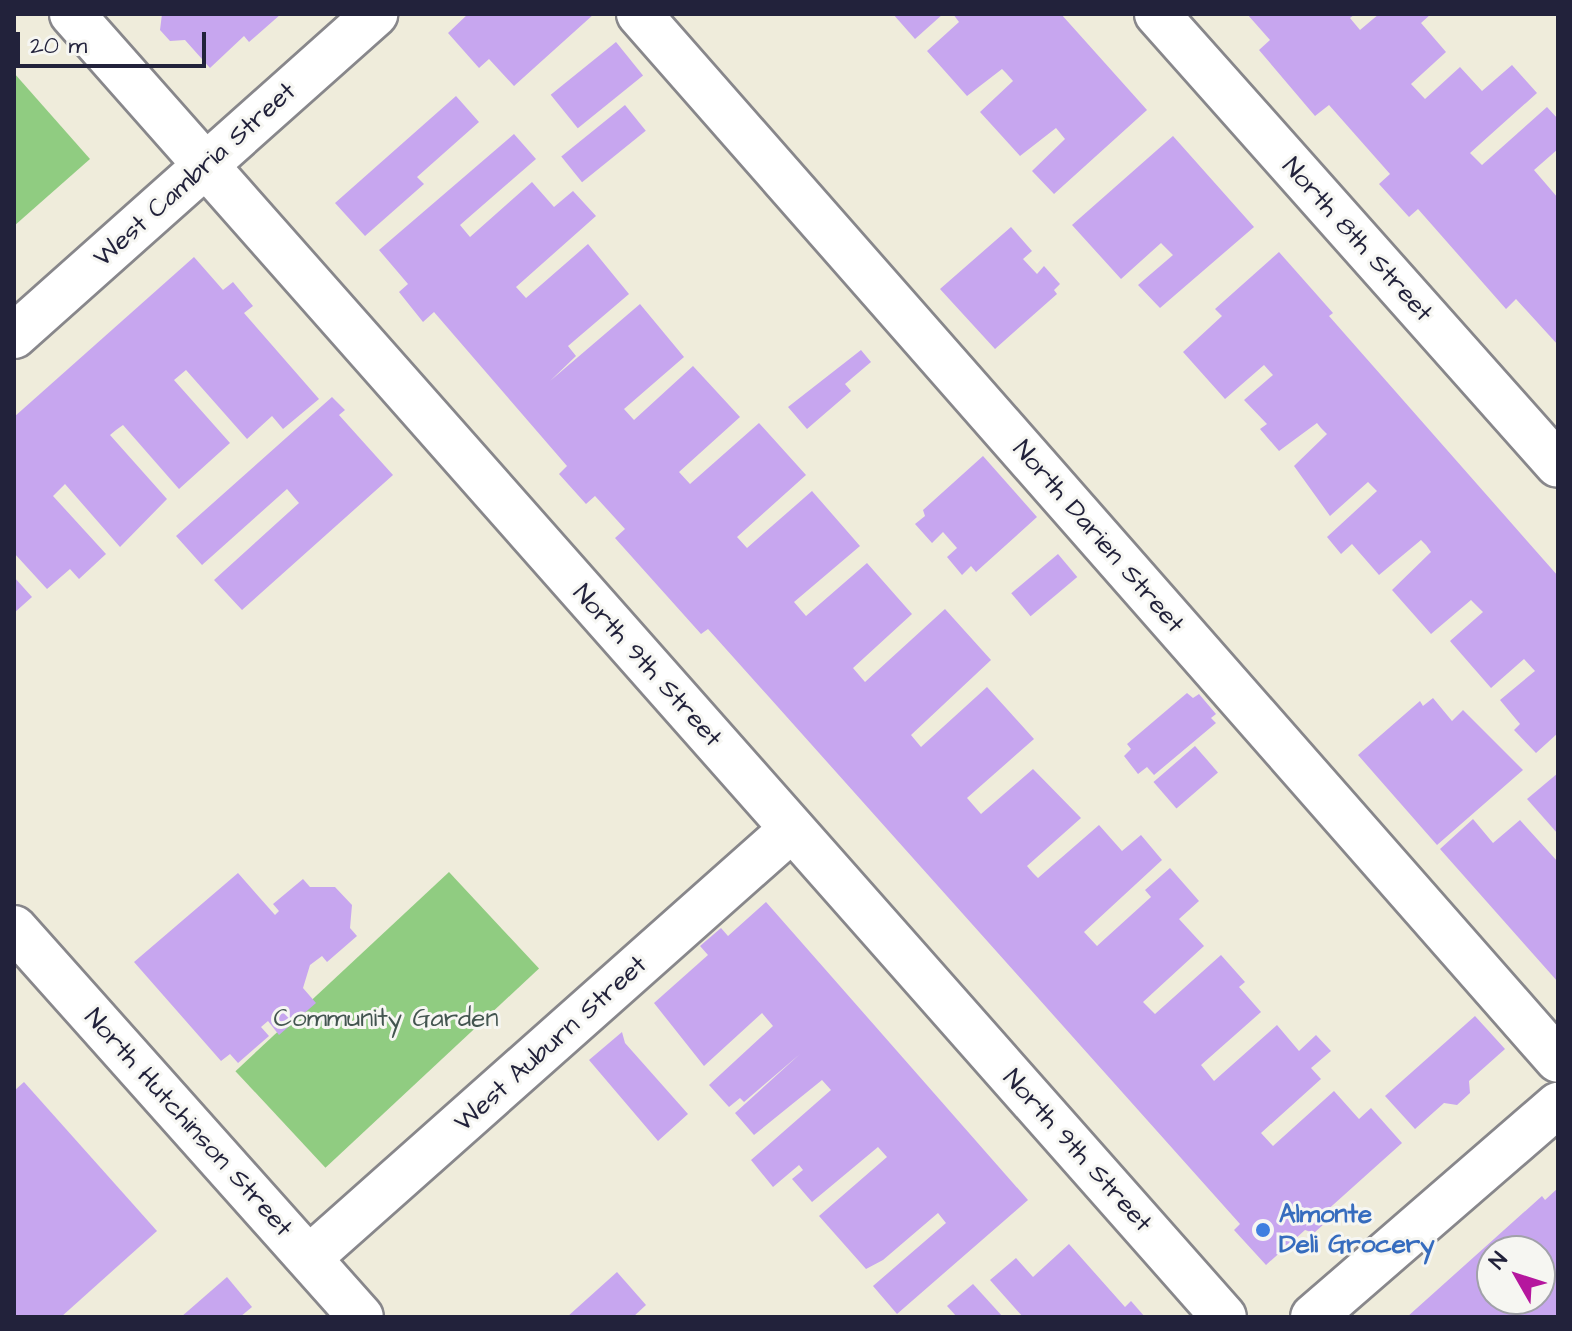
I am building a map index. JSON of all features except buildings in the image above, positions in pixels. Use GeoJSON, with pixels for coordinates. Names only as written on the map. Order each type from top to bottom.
{"type":"FeatureCollection","features":[{"type":"Feature","properties":{"kind":"street","name":"North 9th Street"},"geometry":{"type":"LineString","coordinates":[[72,14],[1224,1317]]}},
{"type":"Feature","properties":{"kind":"street","name":"West Cambria Street"},"geometry":{"type":"LineString","coordinates":[[14,336],[375,14]]}},
{"type":"Feature","properties":{"kind":"street","name":"North Darien Street"},"geometry":{"type":"LineString","coordinates":[[639,14],[1558,1060]]}},
{"type":"Feature","properties":{"kind":"street","name":"North 8th Street"},"geometry":{"type":"LineString","coordinates":[[1157,14],[1558,465]]}},
{"type":"Feature","properties":{"kind":"street","name":"West Auburn Street"},"geometry":{"type":"LineString","coordinates":[[309,1258],[792,829]]}},
{"type":"Feature","properties":{"kind":"street","name":"North Hutchinson Street"},"geometry":{"type":"LineString","coordinates":[[14,928],[361,1317]]}},
{"type":"Feature","properties":{"kind":"street"},"geometry":{"type":"LineString","coordinates":[[1313,1317],[1558,1105]]}},
{"type":"Feature","properties":{"kind":"green space"},"geometry":{"type":"Polygon","coordinates":[[[14,73],[90,159],[14,226],[14,73]]]}},
{"type":"Feature","properties":{"kind":"green space","name":"Community Garden"},"geometry":{"type":"Polygon","coordinates":[[[449,872],[539,969],[325,1168],[235,1071],[449,872]]]}},
{"type":"Feature","properties":{"kind":"place","name":"Almonte Deli Grocery"},"geometry":{"type":"Point","coordinates":[1263,1230]}}]}
